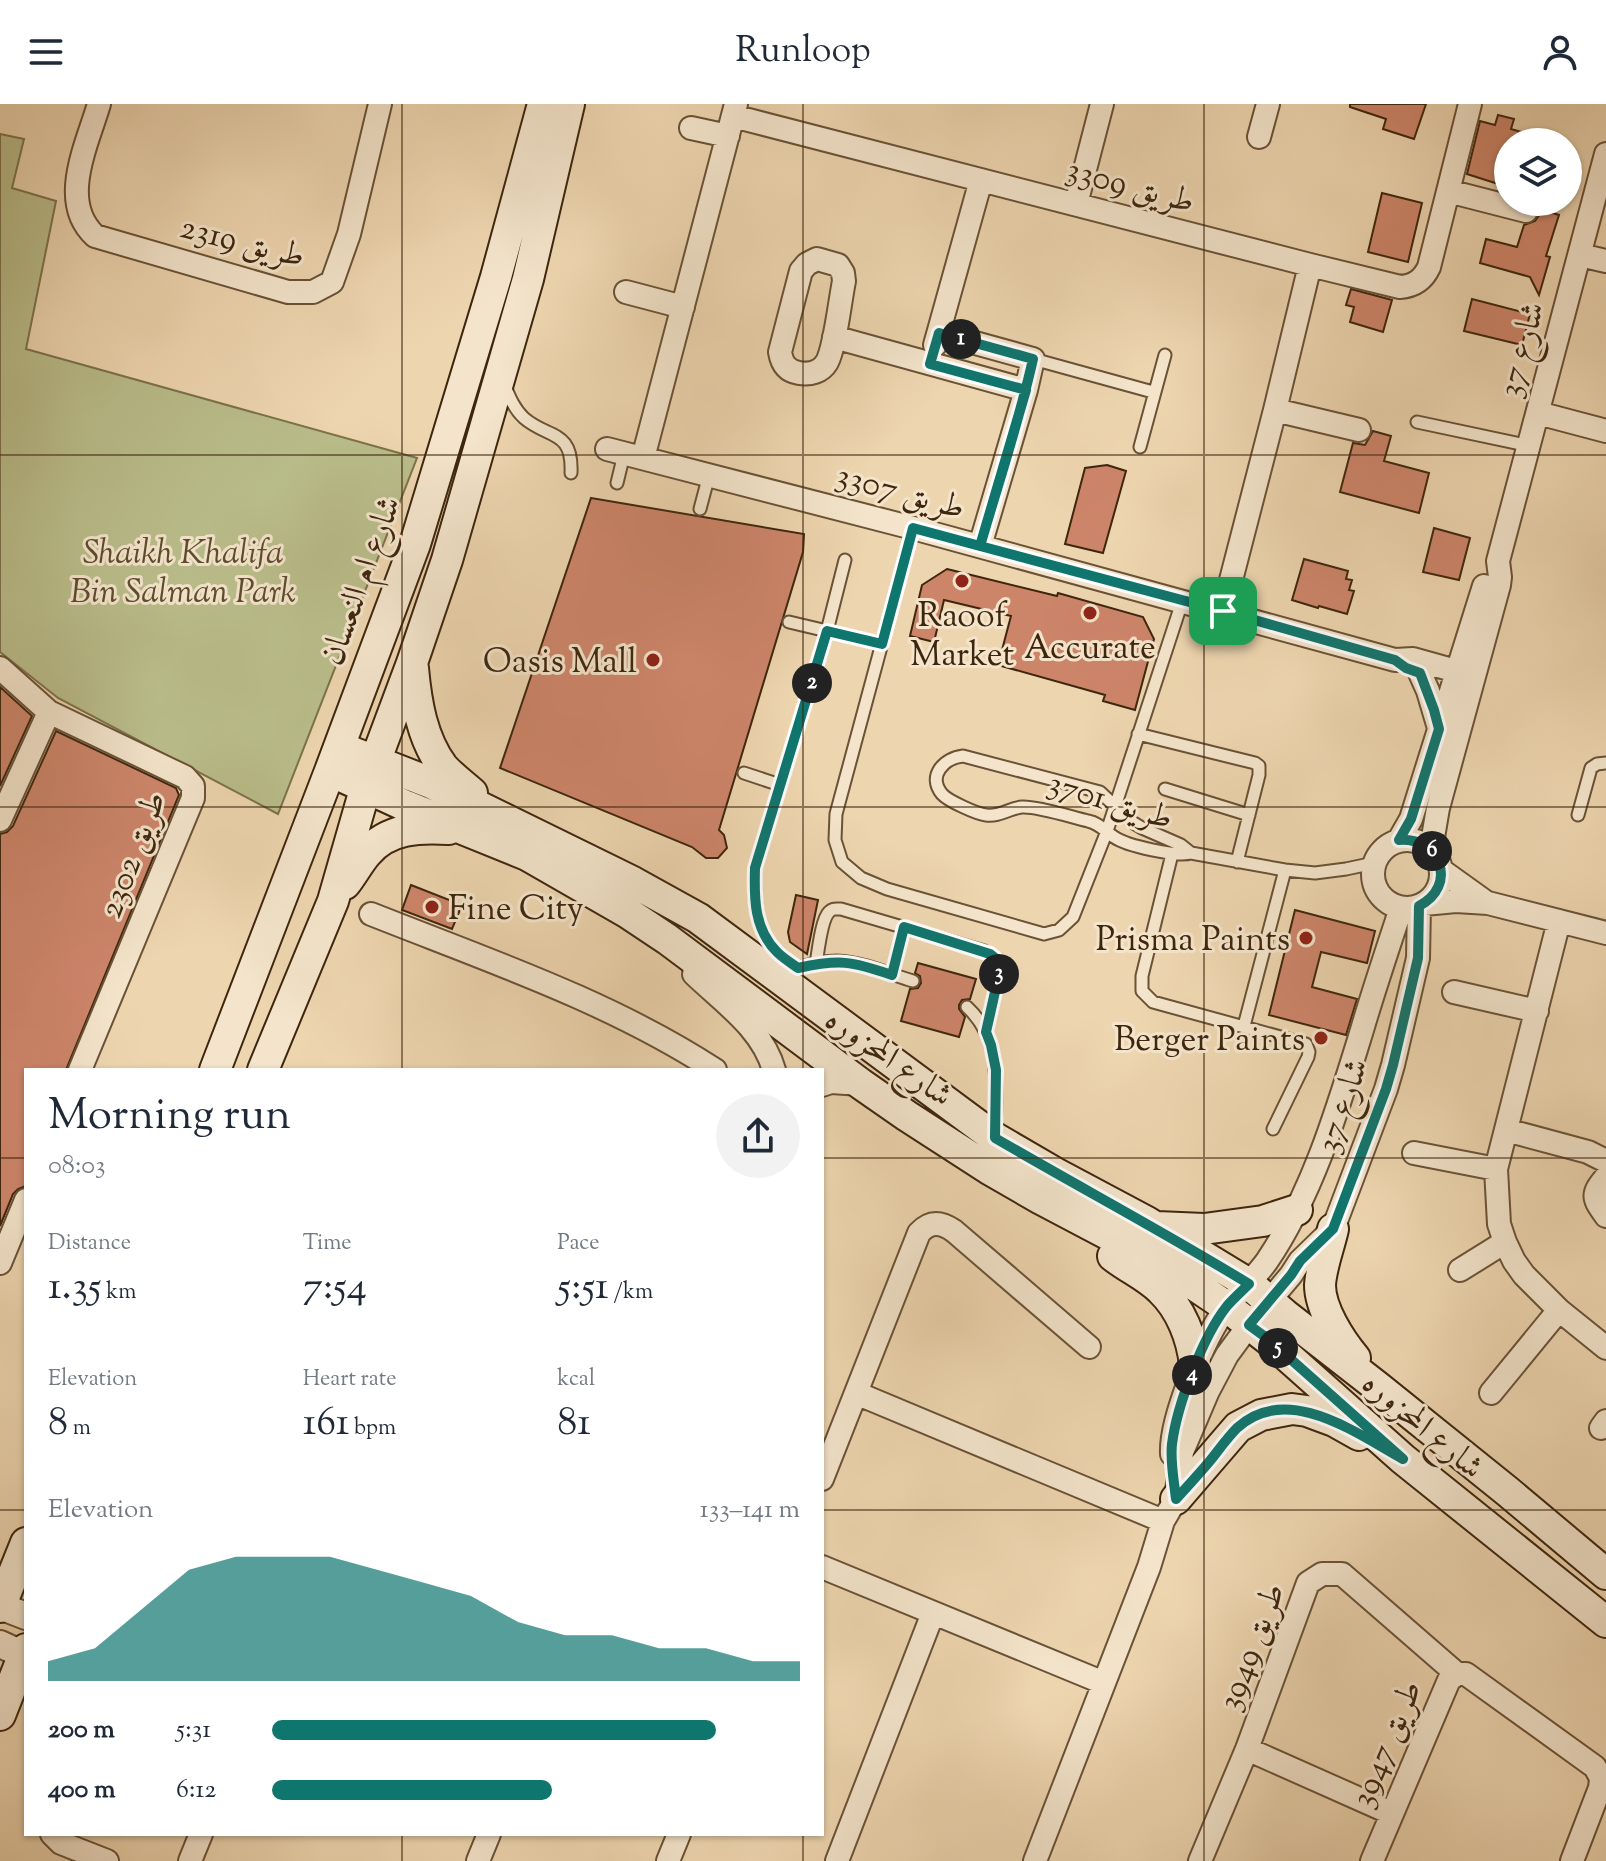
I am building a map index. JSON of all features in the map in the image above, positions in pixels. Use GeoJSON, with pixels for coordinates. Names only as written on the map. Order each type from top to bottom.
{"type":"FeatureCollection","features":[{"type":"Feature","properties":{"kind":"main road","name":"شارع ام النعسان"},"geometry":{"type":"LineString","coordinates":[[216,1068],[415,544],[496,277],[543,104]]}},
{"type":"Feature","properties":{"kind":"main road"},"geometry":{"type":"LineString","coordinates":[[264,1068],[333,901],[371,774],[447,560],[528,279],[569,104]]}},
{"type":"Feature","properties":{"kind":"main road"},"geometry":{"type":"LineString","coordinates":[[412,663],[418,710],[427,738],[444,767],[501,818]]}},
{"type":"Feature","properties":{"kind":"main road","name":"شارع المحزوره"},"geometry":{"type":"LineString","coordinates":[[335,759],[371,774],[431,783],[633,882],[787,971],[823,1012],[995,1138],[1154,1227],[1259,1293],[1606,1574]]}},
{"type":"Feature","properties":{"kind":"main road","name":"شارع المحزوره"},"geometry":{"type":"LineString","coordinates":[[371,774],[406,806],[527,855],[628,913],[861,1084],[989,1169],[1148,1256],[1238,1316],[1403,1459],[1606,1622]]}},
{"type":"Feature","properties":{"kind":"main road"},"geometry":{"type":"LineString","coordinates":[[333,901],[365,855],[385,838],[419,827],[463,829]]}},
{"type":"Feature","properties":{"kind":"main road"},"geometry":{"type":"LineString","coordinates":[[1154,1227],[1204,1229],[1263,1221],[1297,1210]]}},
{"type":"Feature","properties":{"kind":"main road"},"geometry":{"type":"LineString","coordinates":[[1084,1220],[1101,1246],[1160,1289],[1173,1304],[1193,1346],[1195,1365]]}},
{"type":"Feature","properties":{"kind":"main road"},"geometry":{"type":"LineString","coordinates":[[1333,1229],[1320,1286],[1322,1297],[1337,1334],[1379,1388]]}},
{"type":"Feature","properties":{"kind":"main road"},"geometry":{"type":"LineString","coordinates":[[1169,1510],[1238,1427],[1276,1411],[1307,1411],[1334,1421],[1403,1459]]}},
{"type":"Feature","properties":{"kind":"main road"},"geometry":{"type":"LineString","coordinates":[[0,1544],[24,1525]]}},
{"type":"Feature","properties":{"kind":"main road"},"geometry":{"type":"LineString","coordinates":[[0,1606],[24,1548]]}},
{"type":"Feature","properties":{"kind":"main road"},"geometry":{"type":"LineString","coordinates":[[0,1715],[17,1649]]}},
{"type":"Feature","properties":{"kind":"street","name":"طريق 2319"},"geometry":{"type":"LineString","coordinates":[[99,104],[76,181],[76,201],[84,226],[95,236],[288,292],[313,292],[332,282],[349,234],[380,104]]}},
{"type":"Feature","properties":{"kind":"street"},"geometry":{"type":"LineString","coordinates":[[1076,204],[1102,104]]}},
{"type":"Feature","properties":{"kind":"street"},"geometry":{"type":"LineString","coordinates":[[1259,137],[1268,104]]}},
{"type":"Feature","properties":{"kind":"street","name":"طريق 3309"},"geometry":{"type":"LineString","coordinates":[[691,128],[732,118],[1400,287],[1419,281],[1429,267],[1470,104]]}},
{"type":"Feature","properties":{"kind":"street"},"geometry":{"type":"LineString","coordinates":[[625,454],[683,307],[732,118]]}},
{"type":"Feature","properties":{"kind":"street","name":"شارع 37"},"geometry":{"type":"LineString","coordinates":[[1431,849],[1485,581],[1498,561],[1606,154]]}},
{"type":"Feature","properties":{"kind":"street"},"geometry":{"type":"LineString","coordinates":[[930,364],[981,180]]}},
{"type":"Feature","properties":{"kind":"street"},"geometry":{"type":"LineString","coordinates":[[1448,191],[1494,203]]}},
{"type":"Feature","properties":{"kind":"street"},"geometry":{"type":"LineString","coordinates":[[1580,255],[1606,261]]}},
{"type":"Feature","properties":{"kind":"street"},"geometry":{"type":"LineString","coordinates":[[817,259],[838,265],[843,273],[834,337],[826,365],[817,371],[795,373],[781,361],[780,352],[801,271],[817,259]]}},
{"type":"Feature","properties":{"kind":"street"},"geometry":{"type":"LineString","coordinates":[[1223,611],[1310,265]]}},
{"type":"Feature","properties":{"kind":"street"},"geometry":{"type":"LineString","coordinates":[[626,292],[683,307]]}},
{"type":"Feature","properties":{"kind":"street"},"geometry":{"type":"LineString","coordinates":[[939,333],[1033,359],[980,546]]}},
{"type":"Feature","properties":{"kind":"street"},"geometry":{"type":"LineString","coordinates":[[834,337],[1026,390]]}},
{"type":"Feature","properties":{"kind":"street"},"geometry":{"type":"LineString","coordinates":[[1275,410],[1359,430]]}},
{"type":"Feature","properties":{"kind":"street"},"geometry":{"type":"LineString","coordinates":[[1538,413],[1606,431]]}},
{"type":"Feature","properties":{"kind":"street","name":"طريق 3307"},"geometry":{"type":"LineString","coordinates":[[625,454],[913,528],[1395,660],[1413,659],[1464,679]]}},
{"type":"Feature","properties":{"kind":"street","name":"طريق 3307"},"geometry":{"type":"LineString","coordinates":[[1395,660],[1420,673],[1464,679]]}},
{"type":"Feature","properties":{"kind":"street","name":"طريق 2302"},"geometry":{"type":"LineString","coordinates":[[0,668],[49,712],[185,777],[193,786],[193,798],[81,1068]]}},
{"type":"Feature","properties":{"kind":"street"},"geometry":{"type":"LineString","coordinates":[[1420,673],[1439,729]]}},
{"type":"Feature","properties":{"kind":"street","name":"شارع 37"},"geometry":{"type":"LineString","coordinates":[[1399,840],[1411,819],[1439,729],[1464,679]]}},
{"type":"Feature","properties":{"kind":"street"},"geometry":{"type":"LineString","coordinates":[[0,820],[49,712]]}},
{"type":"Feature","properties":{"kind":"street"},"geometry":{"type":"LineString","coordinates":[[1169,1510],[1175,1429],[1195,1365],[1213,1329],[1238,1316],[1259,1293],[1267,1261],[1297,1210],[1415,906],[1436,893],[1439,885],[1441,870],[1431,849],[1416,841],[1399,840],[1384,848],[1374,863],[1373,880],[1386,902],[1415,906],[1456,901],[1488,903],[1606,933]]}},
{"type":"Feature","properties":{"kind":"street"},"geometry":{"type":"LineString","coordinates":[[1441,870],[1488,903]]}},
{"type":"Feature","properties":{"kind":"street","name":"شارع 37"},"geometry":{"type":"LineString","coordinates":[[1259,1293],[1291,1275],[1300,1261],[1333,1229],[1393,1065],[1418,958],[1415,906]]}},
{"type":"Feature","properties":{"kind":"street"},"geometry":{"type":"LineString","coordinates":[[371,914],[618,1016],[712,1068]]}},
{"type":"Feature","properties":{"kind":"street"},"geometry":{"type":"LineString","coordinates":[[1559,921],[1496,1169],[1499,1224],[1514,1261],[1524,1275],[1559,1310],[1606,1348]]}},
{"type":"Feature","properties":{"kind":"street"},"geometry":{"type":"LineString","coordinates":[[667,939],[686,967],[749,1025],[765,1046],[773,1068]]}},
{"type":"Feature","properties":{"kind":"street"},"geometry":{"type":"LineString","coordinates":[[1454,992],[1537,1011]]}},
{"type":"Feature","properties":{"kind":"street"},"geometry":{"type":"LineString","coordinates":[[824,1084],[861,1084]]}},
{"type":"Feature","properties":{"kind":"street"},"geometry":{"type":"LineString","coordinates":[[1506,1130],[1576,1148],[1606,1161]]}},
{"type":"Feature","properties":{"kind":"street"},"geometry":{"type":"LineString","coordinates":[[1414,1153],[1496,1169]]}},
{"type":"Feature","properties":{"kind":"street"},"geometry":{"type":"LineString","coordinates":[[1606,1177],[1594,1195],[1606,1216]]}},
{"type":"Feature","properties":{"kind":"street"},"geometry":{"type":"LineString","coordinates":[[0,1263],[24,1205]]}},
{"type":"Feature","properties":{"kind":"street"},"geometry":{"type":"LineString","coordinates":[[824,1474],[919,1233],[930,1224],[938,1223],[954,1231],[1089,1347]]}},
{"type":"Feature","properties":{"kind":"street"},"geometry":{"type":"LineString","coordinates":[[1460,1270],[1505,1242]]}},
{"type":"Feature","properties":{"kind":"street"},"geometry":{"type":"LineString","coordinates":[[1491,1393],[1559,1310]]}},
{"type":"Feature","properties":{"kind":"street"},"geometry":{"type":"LineString","coordinates":[[1039,1860],[1169,1510],[1182,1452],[1227,1355],[1238,1316]]}},
{"type":"Feature","properties":{"kind":"street"},"geometry":{"type":"LineString","coordinates":[[856,1393],[1169,1510]]}},
{"type":"Feature","properties":{"kind":"street"},"geometry":{"type":"LineString","coordinates":[[824,1568],[1104,1683]]}},
{"type":"Feature","properties":{"kind":"street","name":"طريق 3949"},"geometry":{"type":"LineString","coordinates":[[1200,1861],[1247,1749],[1308,1583],[1322,1574],[1342,1574],[1457,1674]]}},
{"type":"Feature","properties":{"kind":"street"},"geometry":{"type":"LineString","coordinates":[[0,1606],[24,1615]]}},
{"type":"Feature","properties":{"kind":"street"},"geometry":{"type":"LineString","coordinates":[[837,1861],[933,1613]]}},
{"type":"Feature","properties":{"kind":"street","name":"طريق 3947"},"geometry":{"type":"LineString","coordinates":[[1372,1861],[1449,1680],[1457,1674],[1466,1674],[1595,1767],[1601,1778],[1600,1788],[1572,1861]]}},
{"type":"Feature","properties":{"kind":"street"},"geometry":{"type":"LineString","coordinates":[[1247,1749],[1391,1813]]}},
{"type":"Feature","properties":{"kind":"street"},"geometry":{"type":"LineString","coordinates":[[54,1836],[61,1843],[107,1861]]}},
{"type":"Feature","properties":{"kind":"street"},"geometry":{"type":"LineString","coordinates":[[190,1861],[200,1836]]}},
{"type":"Feature","properties":{"kind":"street"},"geometry":{"type":"LineString","coordinates":[[478,1861],[487,1836]]}},
{"type":"Feature","properties":{"kind":"lane"},"geometry":{"type":"LineString","coordinates":[[1140,447],[1165,355]]}},
{"type":"Feature","properties":{"kind":"lane"},"geometry":{"type":"LineString","coordinates":[[1033,359],[1153,392]]}},
{"type":"Feature","properties":{"kind":"lane"},"geometry":{"type":"LineString","coordinates":[[500,376],[517,411],[562,440],[571,461],[571,473]]}},
{"type":"Feature","properties":{"kind":"lane"},"geometry":{"type":"LineString","coordinates":[[1417,422],[1530,446]]}},
{"type":"Feature","properties":{"kind":"lane"},"geometry":{"type":"LineString","coordinates":[[617,483],[625,454]]}},
{"type":"Feature","properties":{"kind":"lane"},"geometry":{"type":"LineString","coordinates":[[700,509],[709,475]]}},
{"type":"Feature","properties":{"kind":"lane"},"geometry":{"type":"LineString","coordinates":[[913,528],[836,814],[835,840],[842,862],[861,878],[887,889],[1044,934],[1059,930],[1073,917],[1107,831],[1182,602]]}},
{"type":"Feature","properties":{"kind":"lane"},"geometry":{"type":"LineString","coordinates":[[845,560],[827,631],[755,868],[754,898],[760,928],[787,971],[840,961],[913,981]]}},
{"type":"Feature","properties":{"kind":"lane"},"geometry":{"type":"LineString","coordinates":[[789,622],[882,644]]}},
{"type":"Feature","properties":{"kind":"lane"},"geometry":{"type":"LineString","coordinates":[[1138,734],[1255,763],[1260,771],[1237,862]]}},
{"type":"Feature","properties":{"kind":"lane","name":"طريق 3701"},"geometry":{"type":"LineString","coordinates":[[1191,853],[1172,854],[1124,842],[1091,821],[1035,808],[1016,808],[985,815],[945,798],[939,790],[939,770],[953,757],[963,756],[1091,788],[1115,804],[1132,822],[1191,853],[1315,873],[1374,863]]}},
{"type":"Feature","properties":{"kind":"lane"},"geometry":{"type":"LineString","coordinates":[[1578,815],[1591,768],[1606,763]]}},
{"type":"Feature","properties":{"kind":"lane"},"geometry":{"type":"LineString","coordinates":[[744,773],[780,785]]}},
{"type":"Feature","properties":{"kind":"lane"},"geometry":{"type":"LineString","coordinates":[[1165,789],[1249,815]]}},
{"type":"Feature","properties":{"kind":"lane"},"geometry":{"type":"LineString","coordinates":[[1172,854],[1141,983],[1142,991],[1153,1002],[1301,1041],[1308,1048],[1308,1057],[1273,1129]]}},
{"type":"Feature","properties":{"kind":"lane"},"geometry":{"type":"LineString","coordinates":[[1244,1026],[1285,870]]}},
{"type":"Feature","properties":{"kind":"lane"},"geometry":{"type":"LineString","coordinates":[[816,964],[825,920],[834,909],[984,951],[995,958],[999,974],[986,1032]]}},
{"type":"Feature","properties":{"kind":"lane"},"geometry":{"type":"LineString","coordinates":[[892,975],[904,927]]}},
{"type":"Feature","properties":{"kind":"lane"},"geometry":{"type":"LineString","coordinates":[[967,1007],[974,1013],[991,1045],[996,1070],[995,1138]]}},
{"type":"Feature","properties":{"kind":"green space","name":"Shaikh Khalifa Bin Salman Park"},"geometry":{"type":"Polygon","coordinates":[[[0,134],[24,139],[12,188],[56,201],[26,349],[417,458],[278,814],[58,698],[0,652],[0,134]]]}},
{"type":"Feature","properties":{"kind":"building"},"geometry":{"type":"Polygon","coordinates":[[[1350,104],[1426,104],[1414,139],[1383,129],[1386,119],[1350,107],[1350,104]]]}},
{"type":"Feature","properties":{"kind":"building"},"geometry":{"type":"Polygon","coordinates":[[[1498,115],[1514,119],[1511,128],[1494,128],[1494,183],[1467,174],[1480,121],[1495,125],[1498,115]]]}},
{"type":"Feature","properties":{"kind":"building"},"geometry":{"type":"Polygon","coordinates":[[[1382,193],[1422,203],[1408,262],[1368,252],[1382,193]]]}},
{"type":"Feature","properties":{"kind":"building"},"geometry":{"type":"Polygon","coordinates":[[[1538,216],[1559,216],[1546,256],[1550,257],[1539,295],[1530,277],[1480,263],[1486,239],[1517,247],[1524,225],[1535,221],[1538,216]]]}},
{"type":"Feature","properties":{"kind":"building"},"geometry":{"type":"Polygon","coordinates":[[[1351,289],[1392,300],[1383,332],[1350,322],[1354,307],[1346,305],[1351,289]]]}},
{"type":"Feature","properties":{"kind":"building"},"geometry":{"type":"Polygon","coordinates":[[[1472,299],[1530,314],[1522,345],[1464,331],[1472,299]]]}},
{"type":"Feature","properties":{"kind":"building"},"geometry":{"type":"Polygon","coordinates":[[[1373,431],[1391,436],[1384,461],[1429,473],[1419,513],[1340,492],[1353,443],[1365,445],[1373,431]]]}},
{"type":"Feature","properties":{"kind":"building"},"geometry":{"type":"Polygon","coordinates":[[[1107,465],[1126,471],[1103,553],[1065,544],[1085,468],[1107,465]]]}},
{"type":"Feature","properties":{"kind":"building","name":"Oasis Mall"},"geometry":{"type":"Polygon","coordinates":[[[591,498],[804,534],[803,552],[719,830],[724,835],[727,848],[718,858],[706,858],[692,847],[500,768],[591,498]]]}},
{"type":"Feature","properties":{"kind":"building"},"geometry":{"type":"Polygon","coordinates":[[[1434,528],[1470,538],[1459,580],[1423,572],[1434,528]]]}},
{"type":"Feature","properties":{"kind":"building"},"geometry":{"type":"Polygon","coordinates":[[[1304,559],[1348,571],[1346,579],[1352,580],[1349,590],[1354,591],[1347,614],[1292,600],[1304,559]]]}},
{"type":"Feature","properties":{"kind":"building"},"geometry":{"type":"Polygon","coordinates":[[[947,569],[1057,596],[1058,593],[1143,617],[1154,639],[1135,710],[1103,701],[1105,695],[998,665],[1011,616],[944,600],[934,642],[910,636],[922,585],[947,569]]]}},
{"type":"Feature","properties":{"kind":"building"},"geometry":{"type":"Polygon","coordinates":[[[0,687],[32,716],[0,786],[0,687]]]}},
{"type":"Feature","properties":{"kind":"building"},"geometry":{"type":"Polygon","coordinates":[[[56,731],[176,788],[179,795],[67,1068],[24,1068],[24,1187],[13,1194],[0,1226],[0,834],[13,826],[56,731]]]}},
{"type":"Feature","properties":{"kind":"building","name":"Fine City"},"geometry":{"type":"Polygon","coordinates":[[[411,885],[462,905],[452,929],[402,910],[411,885]]]}},
{"type":"Feature","properties":{"kind":"building"},"geometry":{"type":"Polygon","coordinates":[[[796,895],[818,900],[807,954],[790,942],[788,932],[796,895]]]}},
{"type":"Feature","properties":{"kind":"building"},"geometry":{"type":"Polygon","coordinates":[[[1295,910],[1375,931],[1367,963],[1321,952],[1312,987],[1357,999],[1346,1035],[1269,1015],[1295,910]]]}},
{"type":"Feature","properties":{"kind":"building"},"geometry":{"type":"Polygon","coordinates":[[[918,963],[976,979],[970,999],[962,1000],[959,1005],[965,1017],[959,1037],[901,1021],[910,989],[918,988],[921,983],[920,976],[915,973],[918,963]]]}},
{"type":"Feature","properties":{"kind":"place","name":"Raoof Market"},"geometry":{"type":"Point","coordinates":[962,581]}},
{"type":"Feature","properties":{"kind":"place","name":"Accurate"},"geometry":{"type":"Point","coordinates":[1090,613]}},
{"type":"Feature","properties":{"kind":"place","name":"Oasis Mall"},"geometry":{"type":"Point","coordinates":[653,660]}},
{"type":"Feature","properties":{"kind":"place","name":"Fine City"},"geometry":{"type":"Point","coordinates":[432,907]}},
{"type":"Feature","properties":{"kind":"place","name":"Prisma Paints"},"geometry":{"type":"Point","coordinates":[1306,938]}},
{"type":"Feature","properties":{"kind":"place","name":"Berger Paints"},"geometry":{"type":"Point","coordinates":[1321,1038]}},
{"type":"Feature","properties":{"kind":"route"},"geometry":{"type":"LineString","coordinates":[[1223,611],[980,546],[1026,390],[930,364],[939,333],[1033,359],[1026,390],[1003,468],[980,546],[913,528],[882,644],[827,631],[755,868],[754,898],[760,928],[777,952],[798,968],[840,961],[892,975],[904,927],[984,951],[995,958],[999,974],[986,1032],[996,1070],[995,1138],[1147,1222],[1249,1284],[1227,1307],[1195,1365],[1172,1447],[1176,1499],[1238,1427],[1276,1411],[1307,1411],[1334,1421],[1403,1459],[1249,1325],[1300,1261],[1333,1229],[1393,1065],[1418,958],[1419,906],[1436,893],[1441,877],[1431,849],[1416,841],[1399,840],[1411,819],[1439,729],[1420,673],[1395,660],[1223,611]]}}]}
